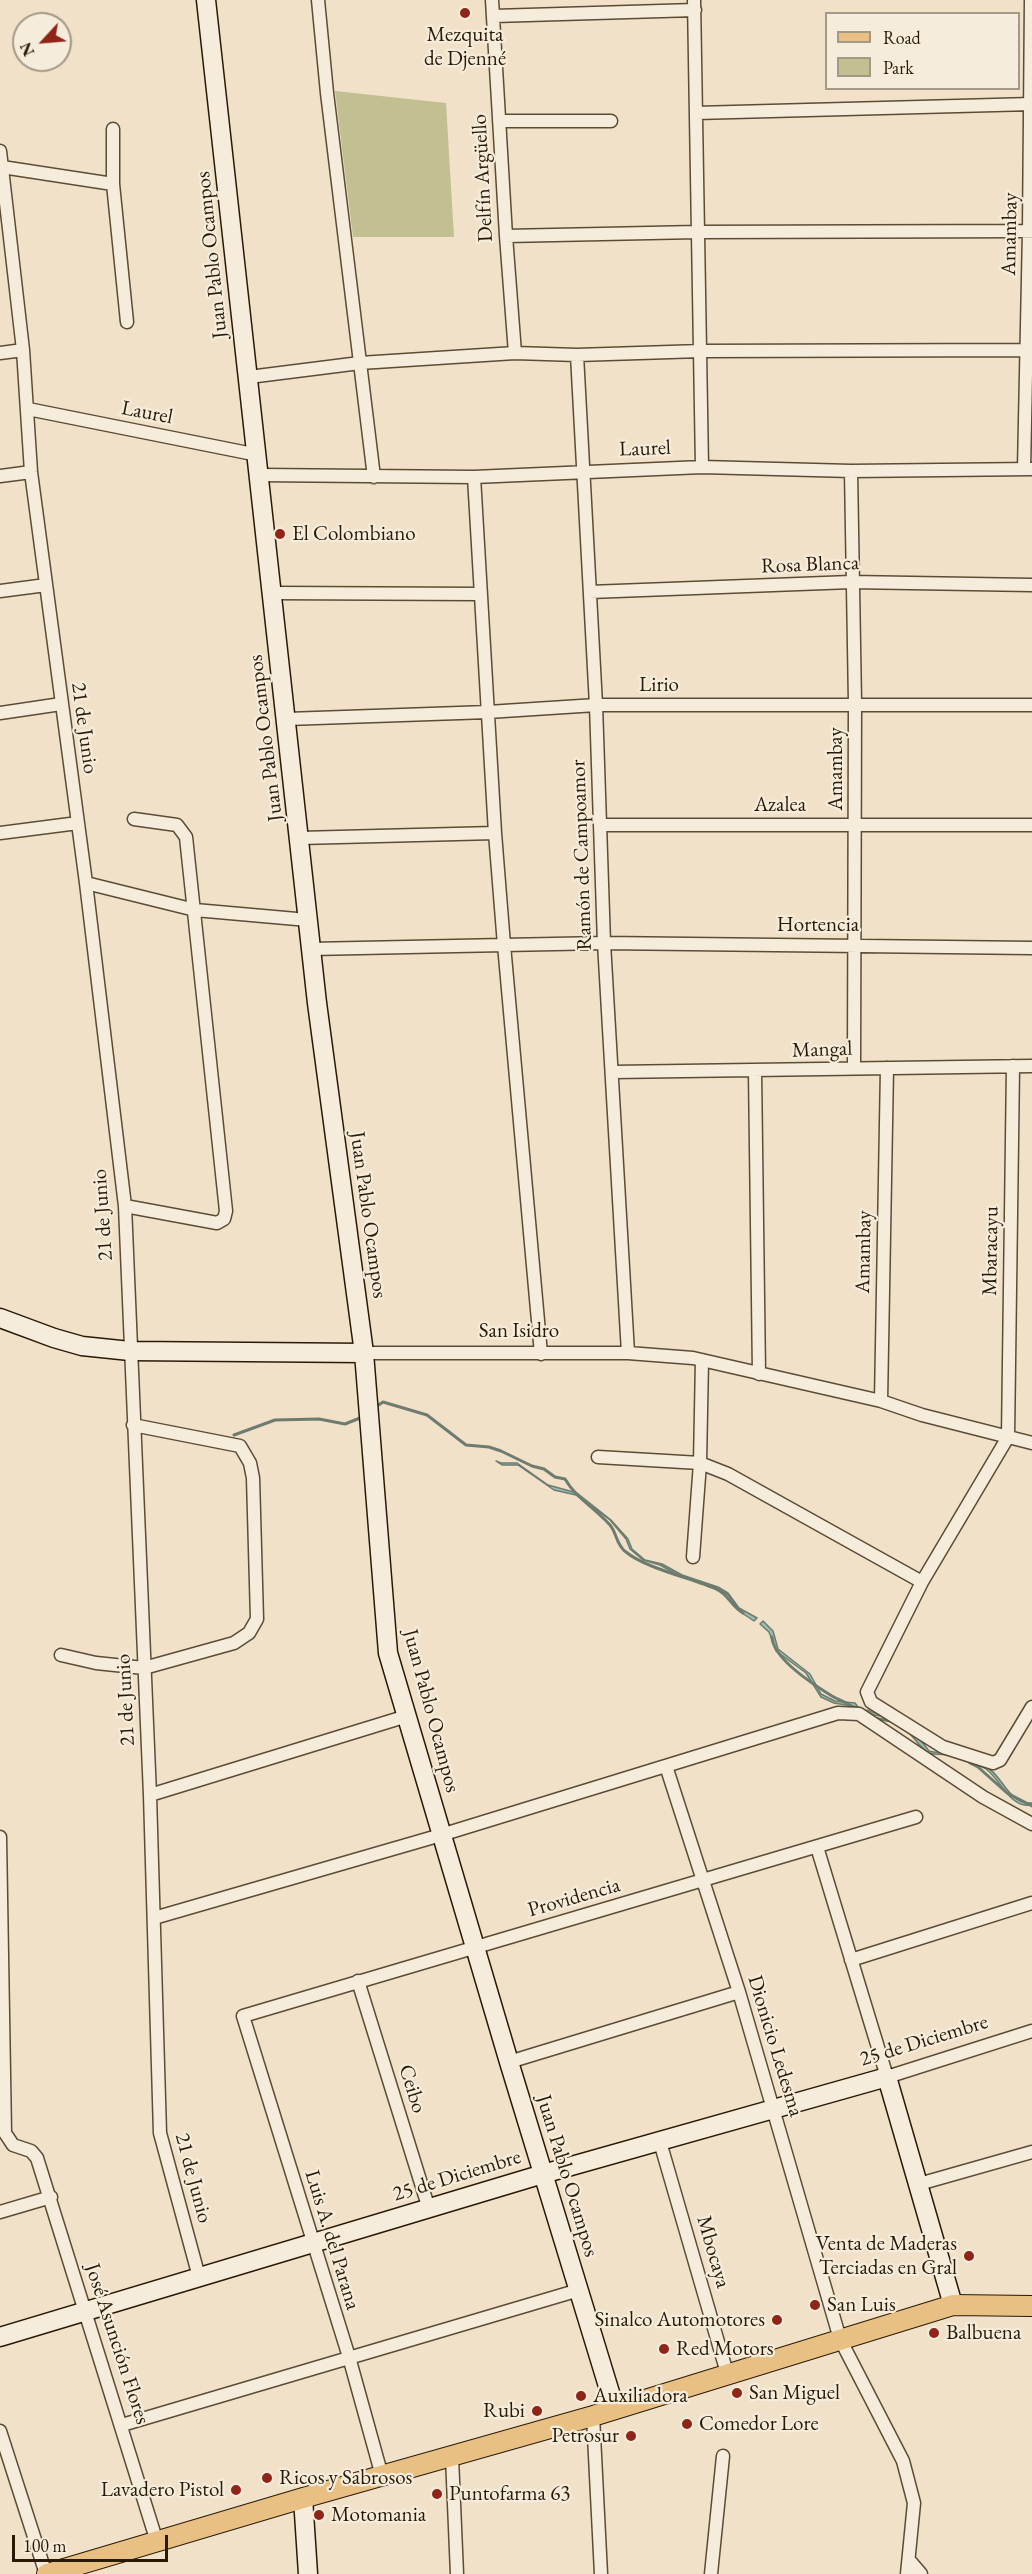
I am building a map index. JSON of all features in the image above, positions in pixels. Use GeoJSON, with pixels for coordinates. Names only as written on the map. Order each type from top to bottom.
{"type":"FeatureCollection","features":[{"type":"Feature","properties":{"kind":"main road"},"geometry":{"type":"LineString","coordinates":[[47,2574],[303,2498],[593,2416],[953,2304],[1032,2306]]}},
{"type":"Feature","properties":{"kind":"street","name":"Juan Pablo Ocampos"},"geometry":{"type":"LineString","coordinates":[[206,0],[311,949],[364,1353],[388,1653],[474,1947],[615,2409]]}},
{"type":"Feature","properties":{"kind":"street"},"geometry":{"type":"LineString","coordinates":[[318,0],[328,104],[374,477]]}},
{"type":"Feature","properties":{"kind":"street","name":"Delfín Argüello"},"geometry":{"type":"LineString","coordinates":[[492,0],[515,353]]}},
{"type":"Feature","properties":{"kind":"street","name":"Amambay"},"geometry":{"type":"LineString","coordinates":[[1028,469],[1031,0]]}},
{"type":"Feature","properties":{"kind":"street"},"geometry":{"type":"LineString","coordinates":[[494,16],[694,5],[702,467]]}},
{"type":"Feature","properties":{"kind":"street"},"geometry":{"type":"LineString","coordinates":[[696,113],[1031,104]]}},
{"type":"Feature","properties":{"kind":"street"},"geometry":{"type":"LineString","coordinates":[[499,121],[611,121]]}},
{"type":"Feature","properties":{"kind":"street"},"geometry":{"type":"LineString","coordinates":[[113,129],[112,184],[127,322]]}},
{"type":"Feature","properties":{"kind":"street","name":"21 de Junio"},"geometry":{"type":"LineString","coordinates":[[0,151],[23,350],[31,472],[86,883],[125,1206],[150,1795],[155,2041],[160,2133],[199,2277]]}},
{"type":"Feature","properties":{"kind":"street"},"geometry":{"type":"LineString","coordinates":[[2,167],[112,184]]}},
{"type":"Feature","properties":{"kind":"street"},"geometry":{"type":"LineString","coordinates":[[506,237],[697,232],[1031,231]]}},
{"type":"Feature","properties":{"kind":"street"},"geometry":{"type":"LineString","coordinates":[[0,353],[23,350]]}},
{"type":"Feature","properties":{"kind":"street"},"geometry":{"type":"LineString","coordinates":[[249,377],[360,363],[515,353],[577,355],[701,351],[1030,350]]}},
{"type":"Feature","properties":{"kind":"street","name":"Ramón de Campoamor"},"geometry":{"type":"LineString","coordinates":[[577,355],[596,705],[604,943],[628,1353]]}},
{"type":"Feature","properties":{"kind":"street","name":"Laurel"},"geometry":{"type":"LineString","coordinates":[[28,409],[258,455]]}},
{"type":"Feature","properties":{"kind":"street","name":"Laurel"},"geometry":{"type":"LineString","coordinates":[[260,475],[474,477],[702,467],[851,471],[1028,469]]}},
{"type":"Feature","properties":{"kind":"street","name":"Amambay"},"geometry":{"type":"LineString","coordinates":[[851,471],[855,703],[854,1068]]}},
{"type":"Feature","properties":{"kind":"street"},"geometry":{"type":"LineString","coordinates":[[0,476],[31,472]]}},
{"type":"Feature","properties":{"kind":"street"},"geometry":{"type":"LineString","coordinates":[[474,477],[495,833],[541,1354]]}},
{"type":"Feature","properties":{"kind":"street","name":"Rosa Blanca"},"geometry":{"type":"LineString","coordinates":[[590,592],[852,582],[1032,585]]}},
{"type":"Feature","properties":{"kind":"street"},"geometry":{"type":"LineString","coordinates":[[0,591],[46,585]]}},
{"type":"Feature","properties":{"kind":"street"},"geometry":{"type":"LineString","coordinates":[[273,593],[481,594]]}},
{"type":"Feature","properties":{"kind":"street","name":"Lirio"},"geometry":{"type":"LineString","coordinates":[[287,719],[488,712],[596,705],[855,703],[1032,705]]}},
{"type":"Feature","properties":{"kind":"street"},"geometry":{"type":"LineString","coordinates":[[0,713],[61,704]]}},
{"type":"Feature","properties":{"kind":"street"},"geometry":{"type":"LineString","coordinates":[[125,1206],[217,1223],[224,1219],[226,1211],[186,837],[177,825],[134,819]]}},
{"type":"Feature","properties":{"kind":"street"},"geometry":{"type":"LineString","coordinates":[[0,833],[78,823]]}},
{"type":"Feature","properties":{"kind":"street","name":"Azalea"},"geometry":{"type":"LineString","coordinates":[[601,825],[1032,825]]}},
{"type":"Feature","properties":{"kind":"street"},"geometry":{"type":"LineString","coordinates":[[300,838],[495,833]]}},
{"type":"Feature","properties":{"kind":"street"},"geometry":{"type":"LineString","coordinates":[[86,883],[195,910],[308,920]]}},
{"type":"Feature","properties":{"kind":"street","name":"Hortencia"},"geometry":{"type":"LineString","coordinates":[[311,949],[604,943],[1032,948]]}},
{"type":"Feature","properties":{"kind":"street","name":"Mbaracayu"},"geometry":{"type":"LineString","coordinates":[[1008,1437],[1013,1066]]}},
{"type":"Feature","properties":{"kind":"street","name":"Mangal"},"geometry":{"type":"LineString","coordinates":[[613,1072],[1032,1066]]}},
{"type":"Feature","properties":{"kind":"street","name":"Amambay"},"geometry":{"type":"LineString","coordinates":[[881,1401],[887,1068]]}},
{"type":"Feature","properties":{"kind":"street"},"geometry":{"type":"LineString","coordinates":[[756,1071],[759,1374]]}},
{"type":"Feature","properties":{"kind":"street","name":"San Isidro"},"geometry":{"type":"LineString","coordinates":[[0,1318],[63,1341],[130,1351],[628,1353],[702,1360],[881,1401],[922,1415],[1032,1443]]}},
{"type":"Feature","properties":{"kind":"street"},"geometry":{"type":"LineString","coordinates":[[693,1557],[700,1462],[702,1360]]}},
{"type":"Feature","properties":{"kind":"street"},"geometry":{"type":"LineString","coordinates":[[61,1655],[96,1663],[144,1668],[234,1643],[249,1633],[256,1619],[253,1478],[250,1463],[240,1446],[133,1425]]}},
{"type":"Feature","properties":{"kind":"street"},"geometry":{"type":"LineString","coordinates":[[1008,1437],[922,1582],[867,1692],[871,1702],[943,1747],[993,1763],[1000,1760],[1032,1707]]}},
{"type":"Feature","properties":{"kind":"street"},"geometry":{"type":"LineString","coordinates":[[598,1457],[700,1462],[728,1474],[922,1582]]}},
{"type":"Feature","properties":{"kind":"street"},"geometry":{"type":"LineString","coordinates":[[154,1918],[441,1835],[838,1713],[854,1713],[983,1797],[1032,1824]]}},
{"type":"Feature","properties":{"kind":"street"},"geometry":{"type":"LineString","coordinates":[[150,1795],[406,1716]]}},
{"type":"Feature","properties":{"kind":"street","name":"Dionicio Ledesma"},"geometry":{"type":"LineString","coordinates":[[666,1766],[739,1992],[840,2339],[903,2461],[914,2502],[907,2574]]}},
{"type":"Feature","properties":{"kind":"street","name":"Providencia"},"geometry":{"type":"LineString","coordinates":[[243,2016],[916,1817]]}},
{"type":"Feature","properties":{"kind":"street","name":"José Asunción Flores"},"geometry":{"type":"LineString","coordinates":[[0,1837],[5,2133],[12,2144],[31,2151],[37,2158],[157,2542]]}},
{"type":"Feature","properties":{"kind":"street"},"geometry":{"type":"LineString","coordinates":[[817,1847],[953,2304]]}},
{"type":"Feature","properties":{"kind":"street"},"geometry":{"type":"LineString","coordinates":[[851,1960],[1032,1902]]}},
{"type":"Feature","properties":{"kind":"street","name":"Ceibo"},"geometry":{"type":"LineString","coordinates":[[358,1981],[429,2209]]}},
{"type":"Feature","properties":{"kind":"street"},"geometry":{"type":"LineString","coordinates":[[509,2062],[739,1992]]}},
{"type":"Feature","properties":{"kind":"street","name":"Luis A. del Parana"},"geometry":{"type":"LineString","coordinates":[[243,2016],[349,2357],[382,2476]]}},
{"type":"Feature","properties":{"kind":"street","name":"25 de Diciembre"},"geometry":{"type":"LineString","coordinates":[[0,2337],[543,2174],[887,2077],[1032,2031]]}},
{"type":"Feature","properties":{"kind":"street","name":"Mbocaya"},"geometry":{"type":"LineString","coordinates":[[660,2142],[727,2373]]}},
{"type":"Feature","properties":{"kind":"street"},"geometry":{"type":"LineString","coordinates":[[919,2184],[1032,2152]]}},
{"type":"Feature","properties":{"kind":"street"},"geometry":{"type":"LineString","coordinates":[[0,2212],[51,2197]]}},
{"type":"Feature","properties":{"kind":"street"},"geometry":{"type":"LineString","coordinates":[[122,2425],[579,2290]]}},
{"type":"Feature","properties":{"kind":"street"},"geometry":{"type":"LineString","coordinates":[[593,2416],[601,2574]]}},
{"type":"Feature","properties":{"kind":"street"},"geometry":{"type":"LineString","coordinates":[[0,2431],[47,2574]]}},
{"type":"Feature","properties":{"kind":"street"},"geometry":{"type":"LineString","coordinates":[[711,2574],[723,2456]]}},
{"type":"Feature","properties":{"kind":"street"},"geometry":{"type":"LineString","coordinates":[[452,2457],[457,2574]]}},
{"type":"Feature","properties":{"kind":"street"},"geometry":{"type":"LineString","coordinates":[[303,2498],[308,2574]]}},
{"type":"Feature","properties":{"kind":"street"},"geometry":{"type":"LineString","coordinates":[[909,2560],[921,2574]]}},
{"type":"Feature","properties":{"kind":"green space"},"geometry":{"type":"Polygon","coordinates":[[[335,91],[446,103],[454,237],[353,237],[335,91]]]}},
{"type":"Feature","properties":{"kind":"water"},"geometry":{"type":"Polygon","coordinates":[[[496,1461],[517,1463],[548,1485],[577,1493],[611,1520],[628,1539],[632,1549],[645,1560],[662,1564],[682,1575],[718,1587],[728,1593],[739,1608],[757,1618],[754,1621],[742,1613],[728,1595],[716,1588],[680,1576],[660,1565],[643,1560],[630,1549],[626,1539],[610,1520],[576,1495],[554,1490],[518,1465],[502,1465],[496,1461]]]}},
{"type":"Feature","properties":{"kind":"water"},"geometry":{"type":"Polygon","coordinates":[[[763,1621],[773,1631],[778,1649],[810,1674],[821,1694],[835,1701],[855,1703],[858,1707],[834,1703],[821,1697],[806,1673],[776,1651],[769,1632],[760,1624],[763,1621]]]}},
{"type":"Feature","properties":{"kind":"water"},"geometry":{"type":"Polygon","coordinates":[[[866,1711],[902,1722],[912,1730],[929,1751],[956,1755],[984,1765],[993,1772],[1012,1795],[1032,1805],[1018,1803],[1006,1793],[986,1769],[951,1755],[928,1753],[899,1723],[866,1711]]]}},
{"type":"Feature","properties":{"kind":"waterway"},"geometry":{"type":"LineString","coordinates":[[377,1406],[383,1402],[427,1415],[466,1445],[489,1447],[501,1451],[532,1466],[544,1469],[555,1477],[565,1479],[575,1492],[610,1525],[620,1546],[626,1552],[656,1568],[716,1589],[743,1613]]}},
{"type":"Feature","properties":{"kind":"waterway"},"geometry":{"type":"LineString","coordinates":[[234,1435],[275,1420],[319,1419],[345,1424],[360,1418]]}},
{"type":"Feature","properties":{"kind":"waterway"},"geometry":{"type":"LineString","coordinates":[[772,1637],[779,1654],[796,1671],[857,1710]]}},
{"type":"Feature","properties":{"kind":"waterway"},"geometry":{"type":"LineString","coordinates":[[873,1718],[891,1721]]}},
{"type":"Feature","properties":{"kind":"waterway"},"geometry":{"type":"LineString","coordinates":[[970,1763],[978,1767],[1007,1793],[1032,1806]]}},
{"type":"Feature","properties":{"kind":"place","name":"Mezquita de Djenné"},"geometry":{"type":"Point","coordinates":[465,13]}},
{"type":"Feature","properties":{"kind":"place","name":"El Colombiano"},"geometry":{"type":"Point","coordinates":[280,534]}},
{"type":"Feature","properties":{"kind":"place","name":"Venta de Maderas Terciadas en Gral"},"geometry":{"type":"Point","coordinates":[969,2256]}},
{"type":"Feature","properties":{"kind":"place","name":"San Luis"},"geometry":{"type":"Point","coordinates":[815,2305]}},
{"type":"Feature","properties":{"kind":"place","name":"Sinalco Automotores"},"geometry":{"type":"Point","coordinates":[777,2320]}},
{"type":"Feature","properties":{"kind":"place","name":"Balbuena"},"geometry":{"type":"Point","coordinates":[934,2333]}},
{"type":"Feature","properties":{"kind":"place","name":"Red Motors"},"geometry":{"type":"Point","coordinates":[664,2349]}},
{"type":"Feature","properties":{"kind":"place","name":"San Miguel"},"geometry":{"type":"Point","coordinates":[737,2393]}},
{"type":"Feature","properties":{"kind":"place","name":"Auxiliadora"},"geometry":{"type":"Point","coordinates":[581,2396]}},
{"type":"Feature","properties":{"kind":"place","name":"Rubi"},"geometry":{"type":"Point","coordinates":[537,2411]}},
{"type":"Feature","properties":{"kind":"place","name":"Comedor Lore"},"geometry":{"type":"Point","coordinates":[687,2424]}},
{"type":"Feature","properties":{"kind":"place","name":"Petrosur"},"geometry":{"type":"Point","coordinates":[631,2436]}},
{"type":"Feature","properties":{"kind":"place","name":"Ricos y Sabrosos"},"geometry":{"type":"Point","coordinates":[267,2478]}},
{"type":"Feature","properties":{"kind":"place","name":"Lavadero Pistol"},"geometry":{"type":"Point","coordinates":[236,2490]}},
{"type":"Feature","properties":{"kind":"place","name":"Puntofarma 63"},"geometry":{"type":"Point","coordinates":[437,2494]}},
{"type":"Feature","properties":{"kind":"place","name":"Motomania"},"geometry":{"type":"Point","coordinates":[319,2515]}}]}
